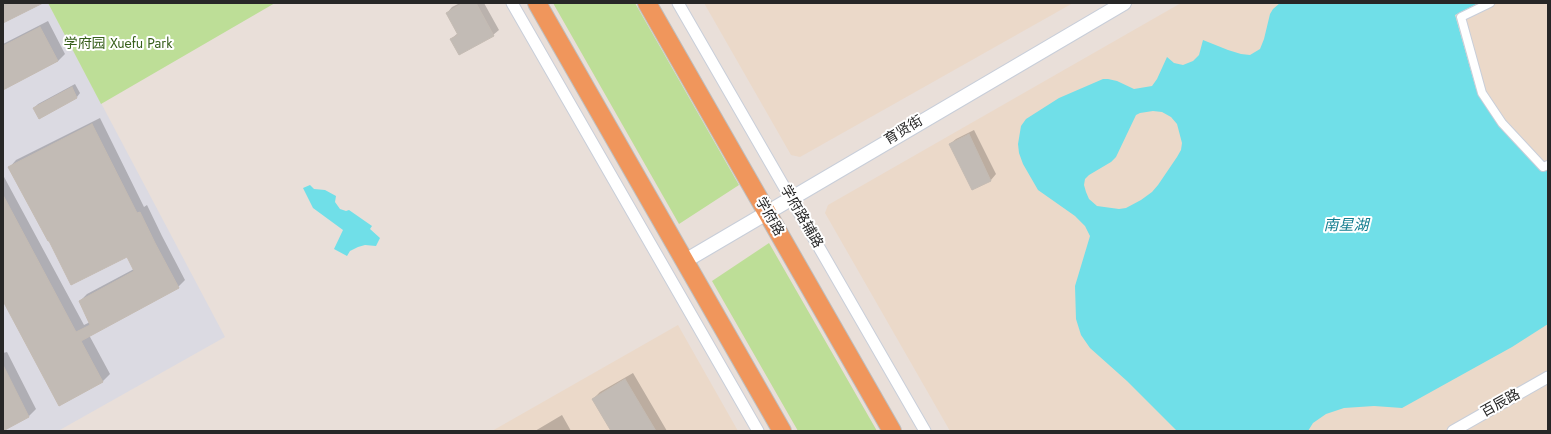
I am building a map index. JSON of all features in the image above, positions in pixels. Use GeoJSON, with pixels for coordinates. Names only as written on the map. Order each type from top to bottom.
{"type":"FeatureCollection","features":[{"type":"Feature","properties":{"kind":"highway"},"geometry":{"type":"LineString","coordinates":[[537,3],[782,431]]}},
{"type":"Feature","properties":{"kind":"highway","name":"学府路"},"geometry":{"type":"LineString","coordinates":[[647,3],[892,431]]}},
{"type":"Feature","properties":{"kind":"street"},"geometry":{"type":"LineString","coordinates":[[512,3],[758,431]]}},
{"type":"Feature","properties":{"kind":"street","name":"学府路辅路"},"geometry":{"type":"LineString","coordinates":[[678,3],[925,431]]}},
{"type":"Feature","properties":{"kind":"street","name":"育贤街"},"geometry":{"type":"LineString","coordinates":[[685,261],[1124,3]]}},
{"type":"Feature","properties":{"kind":"street"},"geometry":{"type":"LineString","coordinates":[[1490,3],[1461,17],[1482,93],[1502,123],[1512,134],[1543,167],[1548,165]]}},
{"type":"Feature","properties":{"kind":"street","name":"百辰路"},"geometry":{"type":"LineString","coordinates":[[1453,431],[1548,377]]}},
{"type":"Feature","properties":{"kind":"shaded area"},"geometry":{"type":"Polygon","coordinates":[[[3,3],[48,3],[225,337],[58,431],[3,431],[3,3]]]}},
{"type":"Feature","properties":{"kind":"shaded area"},"geometry":{"type":"Polygon","coordinates":[[[704,3],[1073,3],[800,157],[791,155],[704,3]]]}},
{"type":"Feature","properties":{"kind":"shaded area","name":"南星湖"},"geometry":{"type":"Polygon","coordinates":[[[1181,3],[1548,3],[1548,431],[950,431],[825,213],[828,205],[1181,3]]]}},
{"type":"Feature","properties":{"kind":"shaded area"},"geometry":{"type":"Polygon","coordinates":[[[678,325],[738,431],[492,431],[678,325]]]}},
{"type":"Feature","properties":{"kind":"green space","name":"学府园 Xuefu Park"},"geometry":{"type":"Polygon","coordinates":[[[48,3],[275,3],[101,104],[48,3]]]}},
{"type":"Feature","properties":{"kind":"green space"},"geometry":{"type":"Polygon","coordinates":[[[553,3],[635,3],[739,185],[679,224],[553,3]]]}},
{"type":"Feature","properties":{"kind":"green space"},"geometry":{"type":"Polygon","coordinates":[[[769,243],[877,431],[798,431],[712,281],[769,243]]]}},
{"type":"Feature","properties":{"kind":"water","name":"南星湖"},"geometry":{"type":"Polygon","coordinates":[[[1280,3],[1478,3],[1455,15],[1476,89],[1496,122],[1542,170],[1548,168],[1548,324],[1512,347],[1402,408],[1374,406],[1344,408],[1326,414],[1313,423],[1308,431],[1177,431],[1127,381],[1090,348],[1081,335],[1076,319],[1075,286],[1090,236],[1085,226],[1075,216],[1038,190],[1023,164],[1019,153],[1018,144],[1021,126],[1026,119],[1059,98],[1103,79],[1117,81],[1134,89],[1152,86],[1157,79],[1167,57],[1174,63],[1183,65],[1193,61],[1199,55],[1203,40],[1228,50],[1250,55],[1260,49],[1270,14],[1280,3]],[[1153,111],[1136,115],[1116,157],[1085,179],[1084,185],[1089,199],[1097,206],[1119,209],[1126,208],[1141,200],[1152,192],[1158,185],[1181,150],[1182,143],[1177,124],[1171,117],[1162,112],[1153,111]]]}},
{"type":"Feature","properties":{"kind":"water"},"geometry":{"type":"Polygon","coordinates":[[[310,185],[314,189],[325,190],[336,196],[335,202],[340,209],[346,211],[349,210],[372,226],[370,229],[380,238],[376,246],[365,245],[358,247],[350,251],[347,256],[334,249],[343,230],[313,208],[303,188],[310,185]]]}},
{"type":"Feature","properties":{"kind":"building"},"geometry":{"type":"Polygon","coordinates":[[[3,3],[43,3],[3,23],[3,3]]]}},
{"type":"Feature","properties":{"kind":"building"},"geometry":{"type":"Polygon","coordinates":[[[463,3],[476,3],[494,36],[459,55],[450,39],[458,35],[446,13],[463,3]]]}},
{"type":"Feature","properties":{"kind":"building"},"geometry":{"type":"Polygon","coordinates":[[[40,27],[58,61],[3,90],[3,46],[40,27]]]}},
{"type":"Feature","properties":{"kind":"building"},"geometry":{"type":"Polygon","coordinates":[[[72,87],[77,98],[39,119],[33,108],[72,87]]]}},
{"type":"Feature","properties":{"kind":"building"},"geometry":{"type":"Polygon","coordinates":[[[92,124],[137,213],[140,212],[179,288],[81,341],[103,382],[59,406],[3,301],[3,195],[76,332],[90,325],[79,301],[134,271],[127,257],[71,285],[49,241],[8,167],[92,124]]]}},
{"type":"Feature","properties":{"kind":"building"},"geometry":{"type":"Polygon","coordinates":[[[969,134],[991,181],[972,190],[949,144],[969,134]]]}},
{"type":"Feature","properties":{"kind":"building"},"geometry":{"type":"Polygon","coordinates":[[[3,365],[29,417],[3,431],[3,365]]]}},
{"type":"Feature","properties":{"kind":"building"},"geometry":{"type":"Polygon","coordinates":[[[625,379],[656,431],[611,431],[592,399],[625,379]]]}}]}
